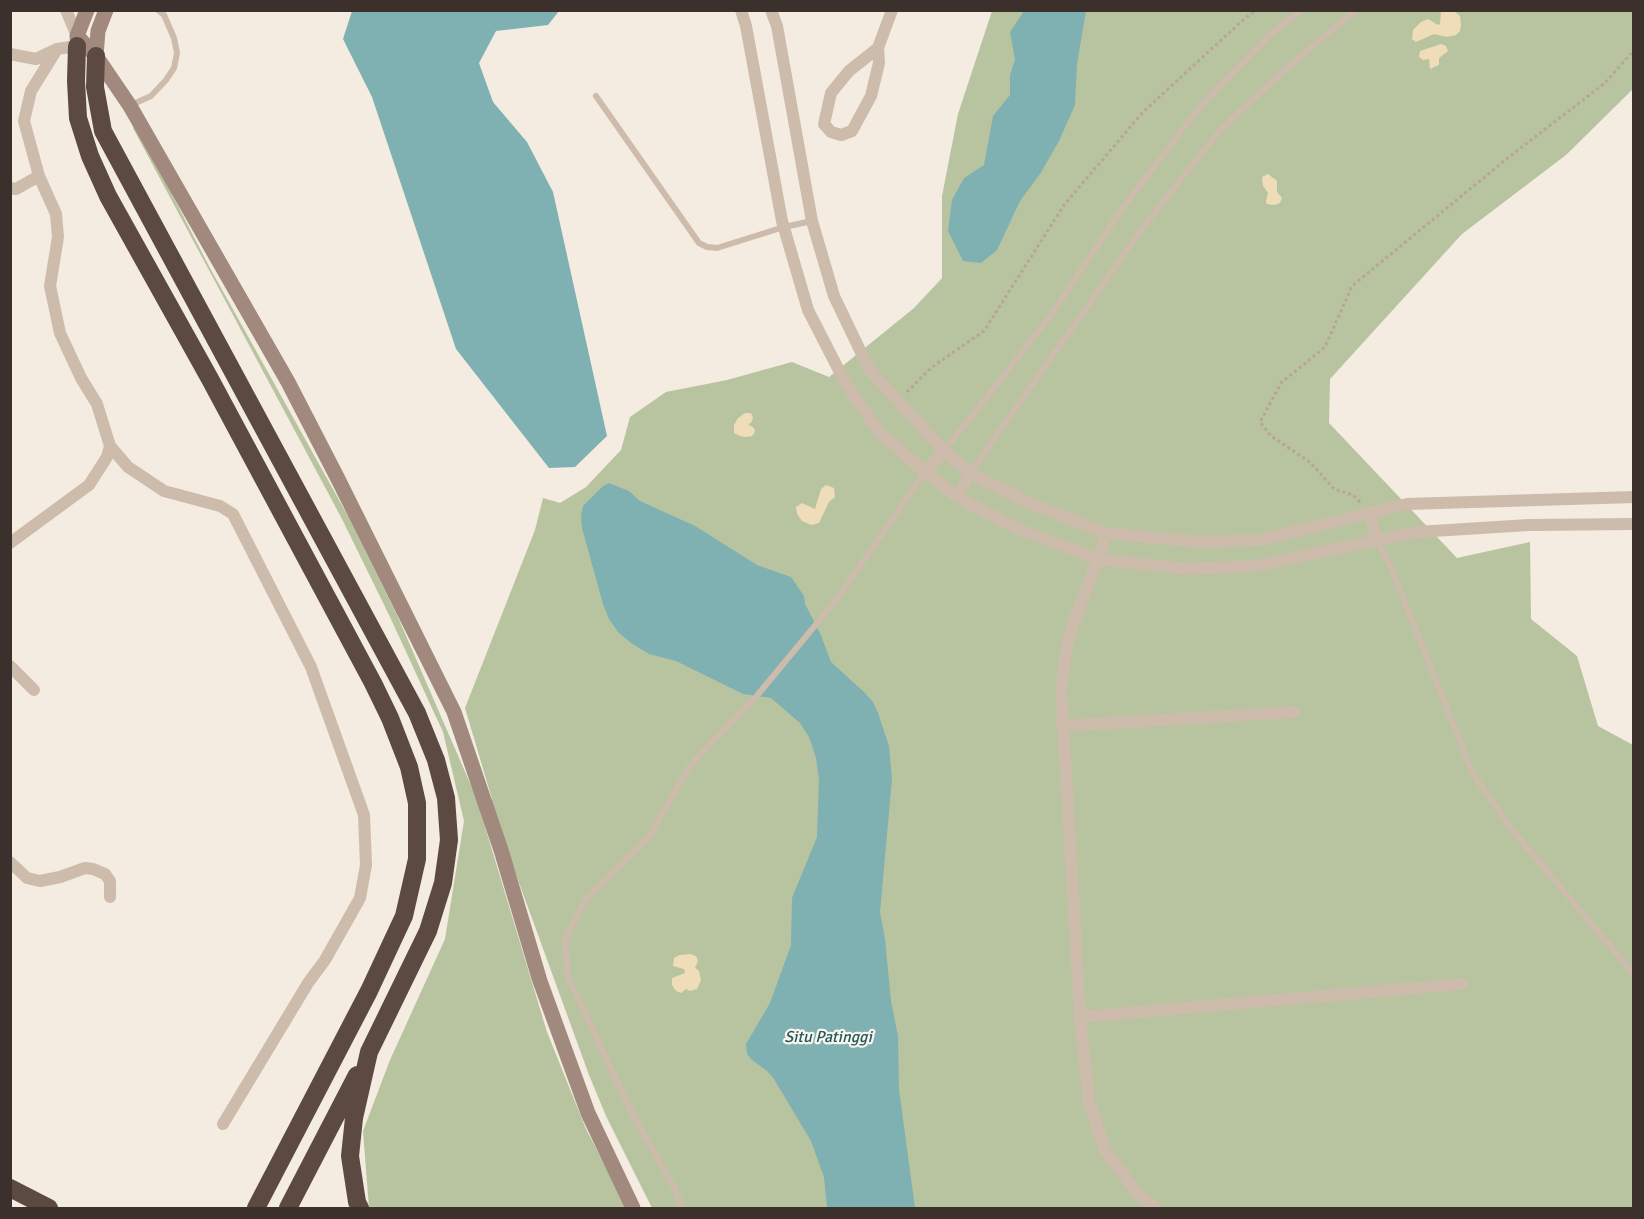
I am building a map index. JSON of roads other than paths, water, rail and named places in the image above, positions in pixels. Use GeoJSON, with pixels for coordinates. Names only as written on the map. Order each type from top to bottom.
{"type":"FeatureCollection","features":[{"type":"Feature","properties":{"kind":"highway"},"geometry":{"type":"LineString","coordinates":[[77,41],[78,118],[90,156],[108,196],[210,379],[373,683],[410,767],[417,803],[417,859],[404,916],[369,991],[256,1209]]}},
{"type":"Feature","properties":{"kind":"highway"},"geometry":{"type":"LineString","coordinates":[[96,56],[95,87],[103,131],[412,703],[436,760],[446,798],[449,840],[443,883],[428,931],[288,1209]]}},
{"type":"Feature","properties":{"kind":"highway"},"geometry":{"type":"LineString","coordinates":[[360,1209],[350,1156],[354,1118],[369,1052]]}},
{"type":"Feature","properties":{"kind":"highway"},"geometry":{"type":"LineString","coordinates":[[10,1188],[49,1209]]}},
{"type":"Feature","properties":{"kind":"main road"},"geometry":{"type":"LineString","coordinates":[[87,10],[77,41],[96,56],[130,106],[288,382],[454,712],[501,850],[540,981],[588,1113],[633,1209]]}},
{"type":"Feature","properties":{"kind":"main road"},"geometry":{"type":"LineString","coordinates":[[96,56],[98,31],[106,10]]}},
{"type":"Feature","properties":{"kind":"street"},"geometry":{"type":"LineString","coordinates":[[10,54],[36,59],[77,41],[66,10]]}},
{"type":"Feature","properties":{"kind":"street"},"geometry":{"type":"LineString","coordinates":[[741,10],[784,226],[808,310],[846,384],[879,432],[957,497],[1018,529],[1098,559],[1187,569],[1255,566],[1417,532],[1529,525],[1634,524]]}},
{"type":"Feature","properties":{"kind":"street"},"geometry":{"type":"LineString","coordinates":[[771,10],[777,26],[812,221],[834,296],[869,369],[944,451],[970,473],[1030,503],[1106,533],[1199,542],[1260,540],[1407,504],[1634,497]]}},
{"type":"Feature","properties":{"kind":"street"},"geometry":{"type":"LineString","coordinates":[[878,48],[849,71],[831,93],[824,124],[831,132],[841,135],[852,131],[871,96],[879,63],[878,48],[892,10]]}},
{"type":"Feature","properties":{"kind":"street"},"geometry":{"type":"LineString","coordinates":[[57,49],[31,91],[24,121],[39,177],[56,214],[58,237],[50,286],[60,333],[81,378],[97,404],[110,446],[128,467],[164,491],[220,506],[233,514],[311,667],[364,815],[366,865],[360,898],[325,960],[308,983],[223,1124]]}},
{"type":"Feature","properties":{"kind":"street"},"geometry":{"type":"LineString","coordinates":[[10,188],[16,189],[39,177]]}},
{"type":"Feature","properties":{"kind":"street"},"geometry":{"type":"LineString","coordinates":[[10,543],[89,485],[106,458],[110,446]]}},
{"type":"Feature","properties":{"kind":"street"},"geometry":{"type":"LineString","coordinates":[[925,472],[944,451]]}},
{"type":"Feature","properties":{"kind":"street"},"geometry":{"type":"LineString","coordinates":[[957,497],[970,473]]}},
{"type":"Feature","properties":{"kind":"street"},"geometry":{"type":"LineString","coordinates":[[1369,512],[1377,540]]}},
{"type":"Feature","properties":{"kind":"street"},"geometry":{"type":"LineString","coordinates":[[1106,533],[1067,645],[1061,689],[1080,1017],[1089,1102],[1105,1150],[1138,1194],[1155,1209]]}},
{"type":"Feature","properties":{"kind":"street"},"geometry":{"type":"LineString","coordinates":[[10,666],[34,690]]}},
{"type":"Feature","properties":{"kind":"street"},"geometry":{"type":"LineString","coordinates":[[1062,726],[1294,712]]}},
{"type":"Feature","properties":{"kind":"street"},"geometry":{"type":"LineString","coordinates":[[10,862],[27,878],[40,881],[85,868],[93,869],[105,874],[110,881],[110,897]]}},
{"type":"Feature","properties":{"kind":"street"},"geometry":{"type":"LineString","coordinates":[[1080,1017],[1462,984]]}},
{"type":"Feature","properties":{"kind":"lane"},"geometry":{"type":"LineString","coordinates":[[130,106],[151,96],[174,68],[177,52],[174,38],[164,15],[158,10]]}},
{"type":"Feature","properties":{"kind":"lane"},"geometry":{"type":"LineString","coordinates":[[944,451],[1049,318],[1122,209],[1199,108],[1272,33],[1302,10]]}},
{"type":"Feature","properties":{"kind":"lane"},"geometry":{"type":"LineString","coordinates":[[970,473],[1144,226],[1221,129],[1295,61],[1356,10]]}},
{"type":"Feature","properties":{"kind":"lane"},"geometry":{"type":"LineString","coordinates":[[596,96],[699,243],[717,248],[784,226],[812,221]]}},
{"type":"Feature","properties":{"kind":"lane"},"geometry":{"type":"LineString","coordinates":[[682,1209],[676,1191],[632,1113],[568,977],[565,938],[586,899],[650,836],[690,765],[755,698],[837,599],[925,472]]}},
{"type":"Feature","properties":{"kind":"lane"},"geometry":{"type":"LineString","coordinates":[[1377,540],[1392,570],[1473,774],[1514,831],[1634,974]]}},
{"type":"Feature","properties":{"kind":"water"},"geometry":{"type":"Polygon","coordinates":[[[352,11],[559,11],[548,25],[496,31],[479,63],[493,102],[527,142],[553,192],[607,436],[575,467],[549,468],[456,349],[372,97],[343,39],[352,11]]]}},
{"type":"Feature","properties":{"kind":"water"},"geometry":{"type":"Polygon","coordinates":[[[1024,11],[1086,11],[1077,64],[1075,105],[1059,141],[1040,174],[1020,201],[997,250],[981,263],[963,261],[948,231],[952,200],[964,178],[984,165],[993,116],[1010,95],[1010,75],[1015,60],[1010,32],[1024,11]]]}},
{"type":"Feature","properties":{"kind":"water","name":"Situ Patinggi"},"geometry":{"type":"Polygon","coordinates":[[[609,483],[629,491],[640,501],[695,526],[757,565],[791,577],[804,596],[805,604],[820,633],[831,662],[864,692],[873,702],[878,713],[889,746],[892,779],[880,912],[891,1001],[898,1036],[899,1089],[915,1208],[827,1208],[824,1177],[811,1141],[774,1079],[747,1054],[746,1044],[770,1003],[791,945],[792,898],[817,837],[819,779],[816,758],[809,737],[800,723],[771,698],[743,694],[676,661],[649,654],[618,632],[603,604],[582,528],[581,516],[583,506],[609,483]]]}}]}
